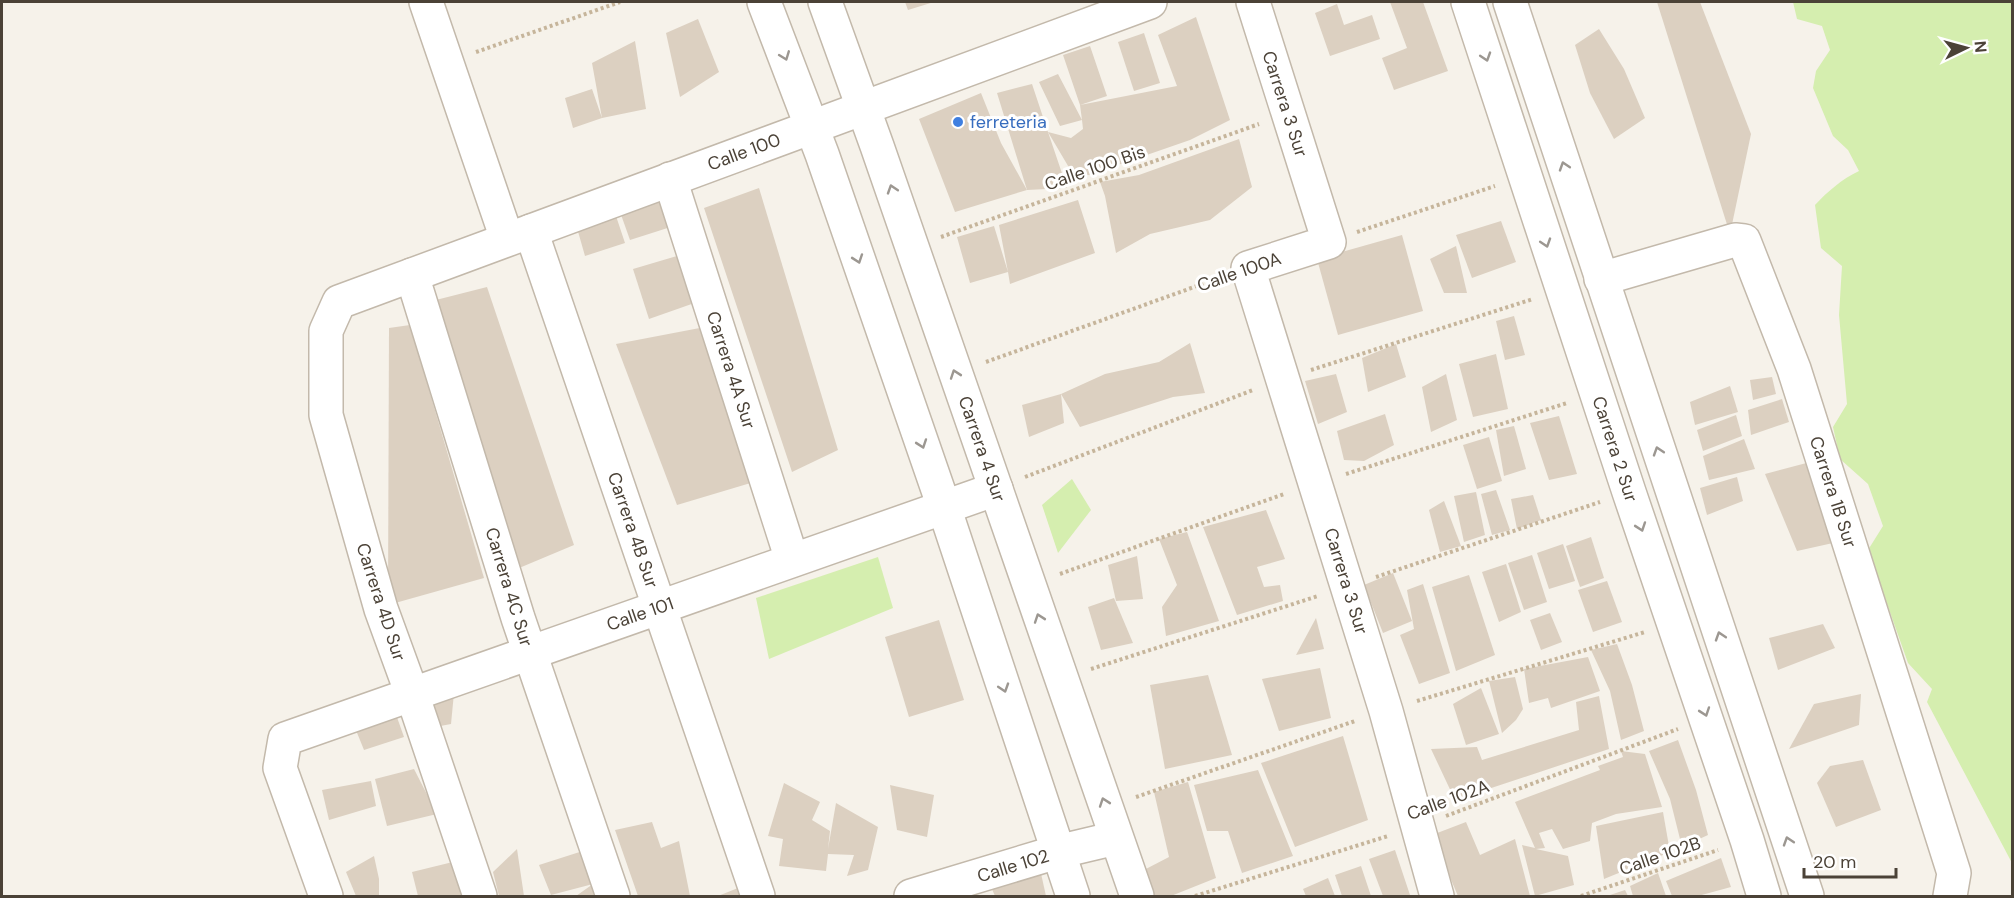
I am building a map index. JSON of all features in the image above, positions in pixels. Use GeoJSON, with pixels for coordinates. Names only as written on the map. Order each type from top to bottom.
{"type":"FeatureCollection","features":[{"type":"Feature","properties":{"kind":"street","name":"Carrera 4B Sur"},"geometry":{"type":"LineString","coordinates":[[426,2],[446,62],[519,235],[659,607],[758,897]]}},
{"type":"Feature","properties":{"kind":"street"},"geometry":{"type":"LineString","coordinates":[[764,2],[811,127],[944,507],[1073,897]]}},
{"type":"Feature","properties":{"kind":"street","name":"Carrera 4 Sur"},"geometry":{"type":"LineString","coordinates":[[825,2],[1137,897]]}},
{"type":"Feature","properties":{"kind":"street","name":"Calle 100"},"geometry":{"type":"LineString","coordinates":[[339,302],[1150,2]]}},
{"type":"Feature","properties":{"kind":"street","name":"Carrera 3 Sur"},"geometry":{"type":"LineString","coordinates":[[1253,2],[1329,242]]}},
{"type":"Feature","properties":{"kind":"street"},"geometry":{"type":"LineString","coordinates":[[1472,13],[1520,5],[1601,279],[1807,897]]}},
{"type":"Feature","properties":{"kind":"street","name":"Carrera 2 Sur"},"geometry":{"type":"LineString","coordinates":[[1472,13],[1629,492],[1707,718],[1764,897]]}},
{"type":"Feature","properties":{"kind":"street","name":"Carrera 4A Sur"},"geometry":{"type":"LineString","coordinates":[[670,179],[792,560]]}},
{"type":"Feature","properties":{"kind":"street","name":"Carrera 1B Sur"},"geometry":{"type":"LineString","coordinates":[[1601,279],[1735,240],[1743,241],[1794,369],[1954,873],[1951,892]]}},
{"type":"Feature","properties":{"kind":"street","name":"Calle 100A"},"geometry":{"type":"LineString","coordinates":[[1248,268],[1329,242]]}},
{"type":"Feature","properties":{"kind":"street","name":"Carrera 3 Sur"},"geometry":{"type":"LineString","coordinates":[[1248,268],[1326,514],[1419,826],[1437,897]]}},
{"type":"Feature","properties":{"kind":"street","name":"Carrera 4C Sur"},"geometry":{"type":"LineString","coordinates":[[412,275],[530,653],[613,897]]}},
{"type":"Feature","properties":{"kind":"street","name":"Carrera 4D Sur"},"geometry":{"type":"LineString","coordinates":[[339,302],[326,332],[326,415],[381,609],[480,897]]}},
{"type":"Feature","properties":{"kind":"street","name":"Calle 101"},"geometry":{"type":"LineString","coordinates":[[326,897],[280,768],[285,739],[996,489]]}},
{"type":"Feature","properties":{"kind":"street","name":"Calle 102"},"geometry":{"type":"LineString","coordinates":[[910,897],[1057,852],[1116,838]]}},
{"type":"Feature","properties":{"kind":"path"},"geometry":{"type":"LineString","coordinates":[[446,62],[620,2]]}},
{"type":"Feature","properties":{"kind":"path","name":"Calle 100 Bis"},"geometry":{"type":"LineString","coordinates":[[911,248],[1288,114]]}},
{"type":"Feature","properties":{"kind":"path"},"geometry":{"type":"LineString","coordinates":[[1329,242],[1524,176]]}},
{"type":"Feature","properties":{"kind":"path","name":"Calle 100A"},"geometry":{"type":"LineString","coordinates":[[955,373],[1248,268]]}},
{"type":"Feature","properties":{"kind":"path","name":"Calle 102A"},"geometry":{"type":"LineString","coordinates":[[1195,897],[1419,826],[1707,718]]}},
{"type":"Feature","properties":{"kind":"path","name":"Calle 102B"},"geometry":{"type":"LineString","coordinates":[[1581,897],[1747,840]]}},
{"type":"Feature","properties":{"kind":"green space"},"geometry":{"type":"Polygon","coordinates":[[[1793,2],[2012,2],[2012,863],[1927,702],[1932,689],[1908,663],[1868,550],[1883,526],[1868,484],[1840,459],[1833,427],[1847,404],[1839,315],[1842,266],[1821,248],[1815,205],[1835,186],[1859,171],[1848,150],[1833,136],[1813,88],[1816,71],[1830,50],[1822,26],[1797,19],[1793,2]]]}},
{"type":"Feature","properties":{"kind":"green space"},"geometry":{"type":"Polygon","coordinates":[[[1072,479],[1091,510],[1058,553],[1042,505],[1072,479]]]}},
{"type":"Feature","properties":{"kind":"green space"},"geometry":{"type":"Polygon","coordinates":[[[878,557],[893,608],[769,659],[756,598],[878,557]]]}},
{"type":"Feature","properties":{"kind":"building"},"geometry":{"type":"Polygon","coordinates":[[[905,2],[934,2],[908,10],[905,2]]]}},
{"type":"Feature","properties":{"kind":"building"},"geometry":{"type":"Polygon","coordinates":[[[1390,2],[1423,2],[1448,71],[1394,90],[1382,58],[1407,48],[1390,2]]]}},
{"type":"Feature","properties":{"kind":"building"},"geometry":{"type":"Polygon","coordinates":[[[1657,2],[1700,2],[1751,134],[1730,234],[1657,2]]]}},
{"type":"Feature","properties":{"kind":"building"},"geometry":{"type":"Polygon","coordinates":[[[1337,4],[1344,25],[1372,15],[1380,39],[1330,56],[1315,13],[1337,4]]]}},
{"type":"Feature","properties":{"kind":"building"},"geometry":{"type":"Polygon","coordinates":[[[1196,17],[1230,120],[1190,140],[1089,175],[1074,176],[1048,132],[1071,138],[1083,129],[1080,105],[1177,86],[1158,35],[1196,17]]]}},
{"type":"Feature","properties":{"kind":"building"},"geometry":{"type":"Polygon","coordinates":[[[698,19],[719,72],[680,97],[666,33],[698,19]]]}},
{"type":"Feature","properties":{"kind":"building"},"geometry":{"type":"Polygon","coordinates":[[[1599,29],[1624,69],[1645,118],[1614,139],[1590,93],[1575,45],[1599,29]]]}},
{"type":"Feature","properties":{"kind":"building"},"geometry":{"type":"Polygon","coordinates":[[[1144,33],[1160,83],[1134,91],[1118,42],[1144,33]]]}},
{"type":"Feature","properties":{"kind":"building"},"geometry":{"type":"Polygon","coordinates":[[[635,41],[646,109],[602,118],[592,63],[635,41]]]}},
{"type":"Feature","properties":{"kind":"building"},"geometry":{"type":"Polygon","coordinates":[[[1090,46],[1107,96],[1080,105],[1063,55],[1090,46]]]}},
{"type":"Feature","properties":{"kind":"building"},"geometry":{"type":"Polygon","coordinates":[[[1058,74],[1082,120],[1060,126],[1039,82],[1058,74]]]}},
{"type":"Feature","properties":{"kind":"building"},"geometry":{"type":"Polygon","coordinates":[[[1032,84],[1067,188],[1027,190],[997,93],[1032,84]]]}},
{"type":"Feature","properties":{"kind":"building"},"geometry":{"type":"Polygon","coordinates":[[[592,89],[602,118],[573,128],[565,98],[592,89]]]}},
{"type":"Feature","properties":{"kind":"building"},"geometry":{"type":"Polygon","coordinates":[[[981,93],[1001,143],[1027,190],[955,212],[919,119],[981,93]]]}},
{"type":"Feature","properties":{"kind":"building"},"geometry":{"type":"Polygon","coordinates":[[[1239,139],[1252,187],[1210,220],[1150,234],[1116,253],[1100,182],[1139,175],[1239,139]]]}},
{"type":"Feature","properties":{"kind":"building"},"geometry":{"type":"Polygon","coordinates":[[[759,188],[838,450],[792,472],[704,208],[759,188]]]}},
{"type":"Feature","properties":{"kind":"building"},"geometry":{"type":"Polygon","coordinates":[[[666,193],[677,225],[630,240],[619,209],[666,193]]]}},
{"type":"Feature","properties":{"kind":"building"},"geometry":{"type":"Polygon","coordinates":[[[1078,200],[1095,253],[1010,284],[999,225],[1078,200]]]}},
{"type":"Feature","properties":{"kind":"building"},"geometry":{"type":"Polygon","coordinates":[[[616,216],[625,243],[585,256],[577,228],[616,216]]]}},
{"type":"Feature","properties":{"kind":"building"},"geometry":{"type":"Polygon","coordinates":[[[1501,221],[1516,262],[1472,278],[1456,235],[1501,221]]]}},
{"type":"Feature","properties":{"kind":"building"},"geometry":{"type":"Polygon","coordinates":[[[994,226],[1008,272],[970,283],[957,237],[994,226]]]}},
{"type":"Feature","properties":{"kind":"building"},"geometry":{"type":"Polygon","coordinates":[[[1402,235],[1423,311],[1338,335],[1317,259],[1402,235]]]}},
{"type":"Feature","properties":{"kind":"building"},"geometry":{"type":"Polygon","coordinates":[[[1456,246],[1467,293],[1444,293],[1430,259],[1456,246]]]}},
{"type":"Feature","properties":{"kind":"building"},"geometry":{"type":"Polygon","coordinates":[[[687,253],[703,300],[649,319],[633,269],[687,253]]]}},
{"type":"Feature","properties":{"kind":"building"},"geometry":{"type":"Polygon","coordinates":[[[487,287],[574,545],[512,571],[428,302],[487,287]]]}},
{"type":"Feature","properties":{"kind":"building"},"geometry":{"type":"Polygon","coordinates":[[[1514,316],[1525,355],[1505,360],[1496,321],[1514,316]]]}},
{"type":"Feature","properties":{"kind":"building"},"geometry":{"type":"Polygon","coordinates":[[[410,325],[484,578],[388,605],[389,328],[410,325]]]}},
{"type":"Feature","properties":{"kind":"building"},"geometry":{"type":"Polygon","coordinates":[[[705,327],[764,479],[677,505],[616,344],[705,327]]]}},
{"type":"Feature","properties":{"kind":"building"},"geometry":{"type":"Polygon","coordinates":[[[1190,343],[1205,393],[1173,397],[1080,427],[1061,394],[1105,374],[1159,362],[1190,343]]]}},
{"type":"Feature","properties":{"kind":"building"},"geometry":{"type":"Polygon","coordinates":[[[1396,344],[1406,377],[1368,392],[1362,358],[1396,344]]]}},
{"type":"Feature","properties":{"kind":"building"},"geometry":{"type":"Polygon","coordinates":[[[1496,354],[1508,409],[1473,417],[1459,364],[1496,354]]]}},
{"type":"Feature","properties":{"kind":"building"},"geometry":{"type":"Polygon","coordinates":[[[1336,374],[1347,412],[1318,424],[1305,381],[1336,374]]]}},
{"type":"Feature","properties":{"kind":"building"},"geometry":{"type":"Polygon","coordinates":[[[1446,374],[1457,420],[1431,432],[1422,387],[1446,374]]]}},
{"type":"Feature","properties":{"kind":"building"},"geometry":{"type":"Polygon","coordinates":[[[1772,377],[1776,394],[1753,400],[1750,380],[1772,377]]]}},
{"type":"Feature","properties":{"kind":"building"},"geometry":{"type":"Polygon","coordinates":[[[1730,386],[1738,412],[1695,425],[1690,402],[1730,386]]]}},
{"type":"Feature","properties":{"kind":"building"},"geometry":{"type":"Polygon","coordinates":[[[1061,394],[1064,423],[1029,437],[1022,405],[1061,394]]]}},
{"type":"Feature","properties":{"kind":"building"},"geometry":{"type":"Polygon","coordinates":[[[1782,399],[1789,422],[1751,435],[1748,410],[1782,399]]]}},
{"type":"Feature","properties":{"kind":"building"},"geometry":{"type":"Polygon","coordinates":[[[1385,414],[1394,445],[1364,461],[1344,460],[1337,431],[1385,414]]]}},
{"type":"Feature","properties":{"kind":"building"},"geometry":{"type":"Polygon","coordinates":[[[1736,415],[1742,436],[1703,451],[1697,430],[1736,415]]]}},
{"type":"Feature","properties":{"kind":"building"},"geometry":{"type":"Polygon","coordinates":[[[1559,416],[1577,474],[1549,480],[1530,423],[1559,416]]]}},
{"type":"Feature","properties":{"kind":"building"},"geometry":{"type":"Polygon","coordinates":[[[1514,426],[1526,469],[1504,476],[1496,430],[1514,426]]]}},
{"type":"Feature","properties":{"kind":"building"},"geometry":{"type":"Polygon","coordinates":[[[1489,437],[1502,481],[1477,489],[1463,445],[1489,437]]]}},
{"type":"Feature","properties":{"kind":"building"},"geometry":{"type":"Polygon","coordinates":[[[1744,439],[1755,469],[1709,480],[1703,456],[1744,439]]]}},
{"type":"Feature","properties":{"kind":"building"},"geometry":{"type":"Polygon","coordinates":[[[1814,461],[1842,541],[1797,551],[1765,474],[1814,461]]]}},
{"type":"Feature","properties":{"kind":"building"},"geometry":{"type":"Polygon","coordinates":[[[1737,477],[1743,501],[1707,515],[1700,488],[1737,477]]]}},
{"type":"Feature","properties":{"kind":"building"},"geometry":{"type":"Polygon","coordinates":[[[1496,490],[1510,530],[1492,535],[1481,494],[1496,490]]]}},
{"type":"Feature","properties":{"kind":"building"},"geometry":{"type":"Polygon","coordinates":[[[1476,492],[1485,535],[1464,542],[1454,496],[1476,492]]]}},
{"type":"Feature","properties":{"kind":"building"},"geometry":{"type":"Polygon","coordinates":[[[1533,495],[1541,520],[1517,529],[1511,499],[1533,495]]]}},
{"type":"Feature","properties":{"kind":"building"},"geometry":{"type":"Polygon","coordinates":[[[1444,501],[1461,546],[1440,552],[1429,510],[1444,501]]]}},
{"type":"Feature","properties":{"kind":"building"},"geometry":{"type":"Polygon","coordinates":[[[1266,510],[1285,559],[1257,567],[1264,587],[1280,585],[1283,601],[1237,615],[1203,527],[1266,510]]]}},
{"type":"Feature","properties":{"kind":"building"},"geometry":{"type":"Polygon","coordinates":[[[1187,532],[1219,621],[1166,636],[1162,607],[1177,585],[1159,539],[1187,532]]]}},
{"type":"Feature","properties":{"kind":"building"},"geometry":{"type":"Polygon","coordinates":[[[1591,537],[1604,578],[1580,587],[1566,546],[1591,537]]]}},
{"type":"Feature","properties":{"kind":"building"},"geometry":{"type":"Polygon","coordinates":[[[1563,544],[1575,581],[1549,589],[1537,553],[1563,544]]]}},
{"type":"Feature","properties":{"kind":"building"},"geometry":{"type":"Polygon","coordinates":[[[1532,555],[1547,602],[1524,610],[1508,563],[1532,555]]]}},
{"type":"Feature","properties":{"kind":"building"},"geometry":{"type":"Polygon","coordinates":[[[1137,556],[1143,599],[1116,601],[1108,565],[1137,556]]]}},
{"type":"Feature","properties":{"kind":"building"},"geometry":{"type":"Polygon","coordinates":[[[1506,564],[1521,612],[1499,622],[1482,572],[1506,564]]]}},
{"type":"Feature","properties":{"kind":"building"},"geometry":{"type":"Polygon","coordinates":[[[1393,573],[1412,621],[1383,633],[1364,585],[1393,573]]]}},
{"type":"Feature","properties":{"kind":"building"},"geometry":{"type":"Polygon","coordinates":[[[1469,575],[1495,655],[1456,671],[1432,587],[1469,575]]]}},
{"type":"Feature","properties":{"kind":"building"},"geometry":{"type":"Polygon","coordinates":[[[1607,581],[1622,622],[1593,632],[1578,590],[1607,581]]]}},
{"type":"Feature","properties":{"kind":"building"},"geometry":{"type":"Polygon","coordinates":[[[1423,584],[1450,673],[1419,684],[1400,635],[1414,629],[1407,590],[1423,584]]]}},
{"type":"Feature","properties":{"kind":"building"},"geometry":{"type":"Polygon","coordinates":[[[1114,598],[1133,643],[1101,650],[1088,607],[1114,598]]]}},
{"type":"Feature","properties":{"kind":"building"},"geometry":{"type":"Polygon","coordinates":[[[1550,613],[1562,642],[1541,650],[1530,620],[1550,613]]]}},
{"type":"Feature","properties":{"kind":"building"},"geometry":{"type":"Polygon","coordinates":[[[1316,618],[1324,649],[1296,655],[1316,618]]]}},
{"type":"Feature","properties":{"kind":"building"},"geometry":{"type":"Polygon","coordinates":[[[939,620],[964,700],[909,717],[885,637],[939,620]]]}},
{"type":"Feature","properties":{"kind":"building"},"geometry":{"type":"Polygon","coordinates":[[[1823,624],[1835,648],[1778,670],[1769,638],[1823,624]]]}},
{"type":"Feature","properties":{"kind":"building"},"geometry":{"type":"Polygon","coordinates":[[[1617,644],[1632,685],[1644,731],[1621,740],[1610,691],[1591,650],[1617,644]]]}},
{"type":"Feature","properties":{"kind":"building"},"geometry":{"type":"Polygon","coordinates":[[[1588,657],[1600,691],[1551,708],[1548,698],[1529,703],[1524,669],[1588,657]]]}},
{"type":"Feature","properties":{"kind":"building"},"geometry":{"type":"Polygon","coordinates":[[[1320,668],[1331,718],[1279,731],[1262,679],[1320,668]]]}},
{"type":"Feature","properties":{"kind":"building"},"geometry":{"type":"Polygon","coordinates":[[[1208,675],[1232,755],[1165,769],[1150,685],[1208,675]]]}},
{"type":"Feature","properties":{"kind":"building"},"geometry":{"type":"Polygon","coordinates":[[[1515,677],[1523,709],[1516,720],[1502,733],[1489,681],[1515,677]]]}},
{"type":"Feature","properties":{"kind":"building"},"geometry":{"type":"Polygon","coordinates":[[[1481,688],[1499,734],[1466,745],[1453,704],[1481,688]]]}},
{"type":"Feature","properties":{"kind":"building"},"geometry":{"type":"Polygon","coordinates":[[[454,693],[451,724],[435,727],[427,699],[454,693]]]}},
{"type":"Feature","properties":{"kind":"building"},"geometry":{"type":"Polygon","coordinates":[[[1861,694],[1859,725],[1789,749],[1814,704],[1861,694]]]}},
{"type":"Feature","properties":{"kind":"building"},"geometry":{"type":"Polygon","coordinates":[[[1599,696],[1609,749],[1455,800],[1431,749],[1477,747],[1482,760],[1579,730],[1576,702],[1599,696]]]}},
{"type":"Feature","properties":{"kind":"building"},"geometry":{"type":"Polygon","coordinates":[[[393,706],[404,737],[364,750],[351,718],[393,706]]]}},
{"type":"Feature","properties":{"kind":"building"},"geometry":{"type":"Polygon","coordinates":[[[1343,736],[1368,820],[1295,847],[1261,763],[1343,736]]]}},
{"type":"Feature","properties":{"kind":"building"},"geometry":{"type":"Polygon","coordinates":[[[1678,740],[1696,790],[1708,835],[1682,847],[1670,799],[1649,751],[1678,740]]]}},
{"type":"Feature","properties":{"kind":"building"},"geometry":{"type":"Polygon","coordinates":[[[1621,751],[1645,754],[1662,807],[1616,814],[1592,823],[1590,841],[1563,849],[1552,829],[1539,833],[1545,848],[1536,849],[1568,856],[1574,885],[1535,896],[1522,845],[1535,848],[1515,802],[1600,770],[1598,766],[1623,757],[1621,751]]]}},
{"type":"Feature","properties":{"kind":"building"},"geometry":{"type":"Polygon","coordinates":[[[1863,760],[1881,810],[1836,827],[1817,783],[1830,766],[1863,760]]]}},
{"type":"Feature","properties":{"kind":"building"},"geometry":{"type":"Polygon","coordinates":[[[414,769],[437,814],[387,826],[375,779],[414,769]]]}},
{"type":"Feature","properties":{"kind":"building"},"geometry":{"type":"Polygon","coordinates":[[[1258,770],[1293,856],[1242,873],[1228,831],[1207,831],[1194,785],[1258,770]]]}},
{"type":"Feature","properties":{"kind":"building"},"geometry":{"type":"Polygon","coordinates":[[[371,781],[376,806],[329,820],[322,790],[371,781]]]}},
{"type":"Feature","properties":{"kind":"building"},"geometry":{"type":"Polygon","coordinates":[[[1188,782],[1216,878],[1171,896],[1153,896],[1142,871],[1169,857],[1154,792],[1188,782]]]}},
{"type":"Feature","properties":{"kind":"building"},"geometry":{"type":"Polygon","coordinates":[[[784,783],[820,802],[812,820],[830,831],[828,849],[836,803],[878,827],[868,870],[847,876],[854,855],[828,854],[826,871],[779,866],[783,839],[768,836],[784,783]]]}},
{"type":"Feature","properties":{"kind":"building"},"geometry":{"type":"Polygon","coordinates":[[[890,785],[934,795],[927,837],[897,830],[890,785]]]}},
{"type":"Feature","properties":{"kind":"building"},"geometry":{"type":"Polygon","coordinates":[[[1663,812],[1670,852],[1604,879],[1596,826],[1663,812]]]}},
{"type":"Feature","properties":{"kind":"building"},"geometry":{"type":"Polygon","coordinates":[[[652,822],[661,848],[679,841],[690,896],[638,896],[615,830],[652,822]]]}},
{"type":"Feature","properties":{"kind":"building"},"geometry":{"type":"Polygon","coordinates":[[[1466,822],[1480,855],[1515,839],[1530,896],[1458,896],[1432,835],[1466,822]]]}},
{"type":"Feature","properties":{"kind":"building"},"geometry":{"type":"Polygon","coordinates":[[[517,849],[524,896],[499,896],[493,872],[517,849]]]}},
{"type":"Feature","properties":{"kind":"building"},"geometry":{"type":"Polygon","coordinates":[[[589,849],[593,884],[551,895],[539,865],[589,849]]]}},
{"type":"Feature","properties":{"kind":"building"},"geometry":{"type":"Polygon","coordinates":[[[1395,850],[1410,895],[1383,896],[1369,859],[1395,850]]]}},
{"type":"Feature","properties":{"kind":"building"},"geometry":{"type":"Polygon","coordinates":[[[374,856],[379,879],[379,896],[356,896],[346,872],[374,856]]]}},
{"type":"Feature","properties":{"kind":"building"},"geometry":{"type":"Polygon","coordinates":[[[1721,858],[1731,887],[1698,896],[1672,896],[1666,881],[1721,858]]]}},
{"type":"Feature","properties":{"kind":"building"},"geometry":{"type":"Polygon","coordinates":[[[465,859],[470,893],[457,896],[418,896],[412,872],[465,859]]]}},
{"type":"Feature","properties":{"kind":"building"},"geometry":{"type":"Polygon","coordinates":[[[1361,866],[1371,896],[1342,896],[1335,875],[1361,866]]]}},
{"type":"Feature","properties":{"kind":"building"},"geometry":{"type":"Polygon","coordinates":[[[1040,869],[1046,896],[995,896],[988,880],[1040,869]]]}},
{"type":"Feature","properties":{"kind":"building"},"geometry":{"type":"Polygon","coordinates":[[[1658,873],[1666,896],[1633,896],[1630,886],[1658,873]]]}},
{"type":"Feature","properties":{"kind":"building"},"geometry":{"type":"Polygon","coordinates":[[[1328,878],[1335,896],[1306,896],[1303,889],[1328,878]]]}},
{"type":"Feature","properties":{"kind":"building"},"geometry":{"type":"Polygon","coordinates":[[[593,884],[595,896],[576,896],[593,884]]]}},
{"type":"Feature","properties":{"kind":"building"},"geometry":{"type":"Polygon","coordinates":[[[743,886],[748,896],[718,896],[743,886]]]}},
{"type":"Feature","properties":{"kind":"building"},"geometry":{"type":"Polygon","coordinates":[[[1625,890],[1628,896],[1607,896],[1625,890]]]}},
{"type":"Feature","properties":{"kind":"place","name":"ferreteria"},"geometry":{"type":"Point","coordinates":[958,122]}}]}
